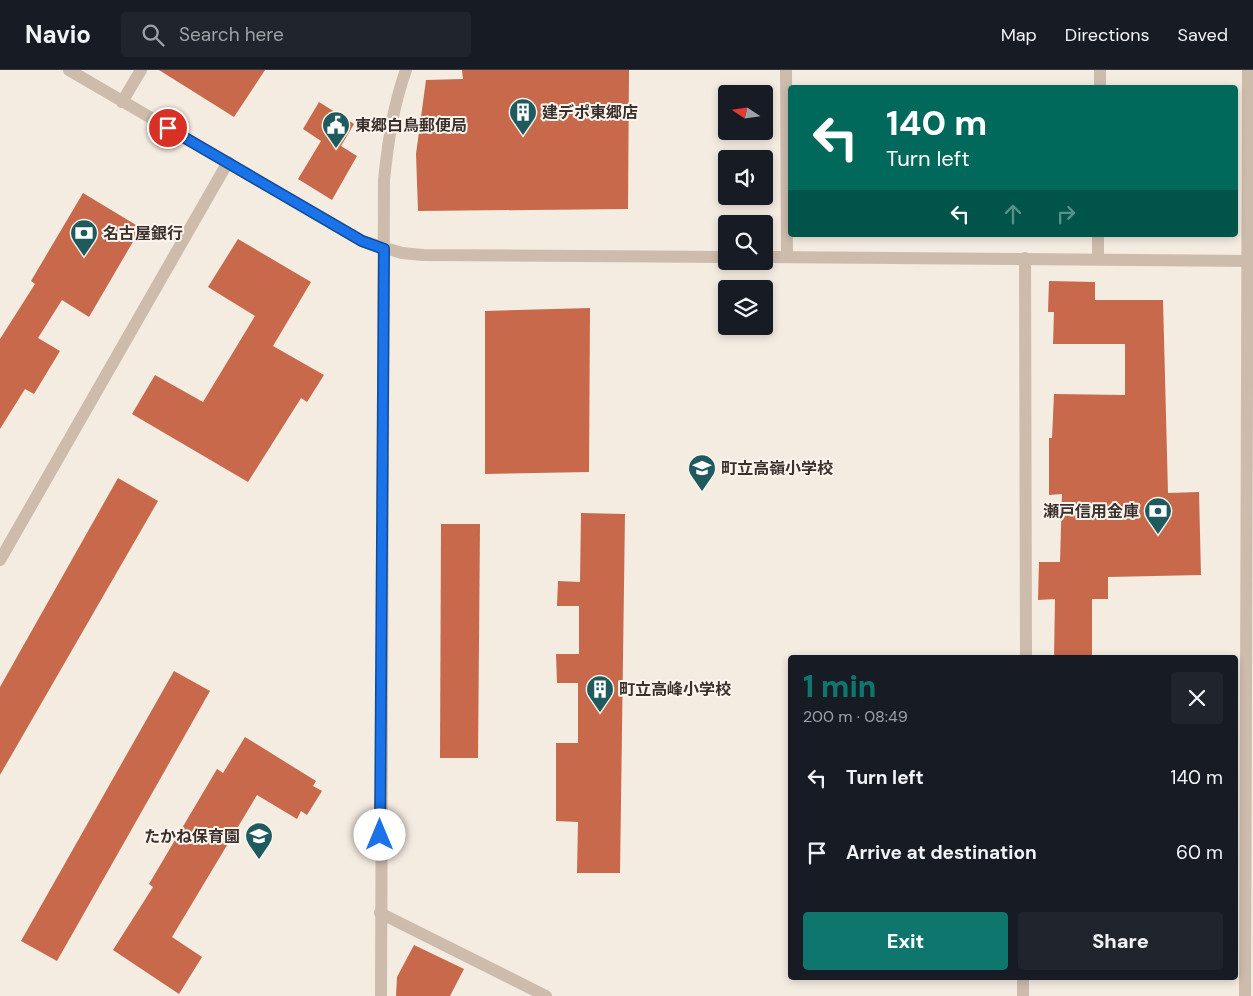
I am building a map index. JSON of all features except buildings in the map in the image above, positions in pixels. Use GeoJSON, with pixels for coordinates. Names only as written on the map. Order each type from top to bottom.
{"type":"FeatureCollection","features":[{"type":"Feature","properties":{"kind":"street"},"geometry":{"type":"LineString","coordinates":[[69,70],[362,241],[384,249],[423,255],[718,257]]}},
{"type":"Feature","properties":{"kind":"street"},"geometry":{"type":"LineString","coordinates":[[122,102],[141,70]]}},
{"type":"Feature","properties":{"kind":"street"},"geometry":{"type":"LineString","coordinates":[[381,996],[384,180],[387,144],[394,110],[406,70]]}},
{"type":"Feature","properties":{"kind":"street"},"geometry":{"type":"LineString","coordinates":[[786,70],[787,257]]}},
{"type":"Feature","properties":{"kind":"street"},"geometry":{"type":"LineString","coordinates":[[1100,70],[1100,85]]}},
{"type":"Feature","properties":{"kind":"street"},"geometry":{"type":"LineString","coordinates":[[1245,996],[1241,852],[1250,261],[1248,70]]}},
{"type":"Feature","properties":{"kind":"street"},"geometry":{"type":"LineString","coordinates":[[0,560],[228,162]]}},
{"type":"Feature","properties":{"kind":"street"},"geometry":{"type":"LineString","coordinates":[[1098,237],[1098,258]]}},
{"type":"Feature","properties":{"kind":"street"},"geometry":{"type":"LineString","coordinates":[[773,257],[1098,258],[1250,261]]}},
{"type":"Feature","properties":{"kind":"street"},"geometry":{"type":"LineString","coordinates":[[1025,258],[1026,655]]}},
{"type":"Feature","properties":{"kind":"street"},"geometry":{"type":"LineString","coordinates":[[380,913],[546,996]]}},
{"type":"Feature","properties":{"kind":"street"},"geometry":{"type":"LineString","coordinates":[[1023,980],[1023,996]]}},
{"type":"Feature","properties":{"kind":"place","name":"建デポ東郷店"},"geometry":{"type":"Point","coordinates":[523,136]}},
{"type":"Feature","properties":{"kind":"place","name":"東郷白鳥郵便局"},"geometry":{"type":"Point","coordinates":[336,149]}},
{"type":"Feature","properties":{"kind":"place","name":"名古屋銀行"},"geometry":{"type":"Point","coordinates":[84,257]}},
{"type":"Feature","properties":{"kind":"place","name":"町立高嶺小学校"},"geometry":{"type":"Point","coordinates":[702,492]}},
{"type":"Feature","properties":{"kind":"place","name":"瀬戸信用金庫"},"geometry":{"type":"Point","coordinates":[1158,535]}},
{"type":"Feature","properties":{"kind":"place","name":"町立高峰小学校"},"geometry":{"type":"Point","coordinates":[600,713]}},
{"type":"Feature","properties":{"kind":"place","name":"たかね保育園"},"geometry":{"type":"Point","coordinates":[259,860]}},
{"type":"Feature","properties":{"kind":"route"},"geometry":{"type":"LineString","coordinates":[[168,128],[362,241],[384,249],[380,835]]}}]}
